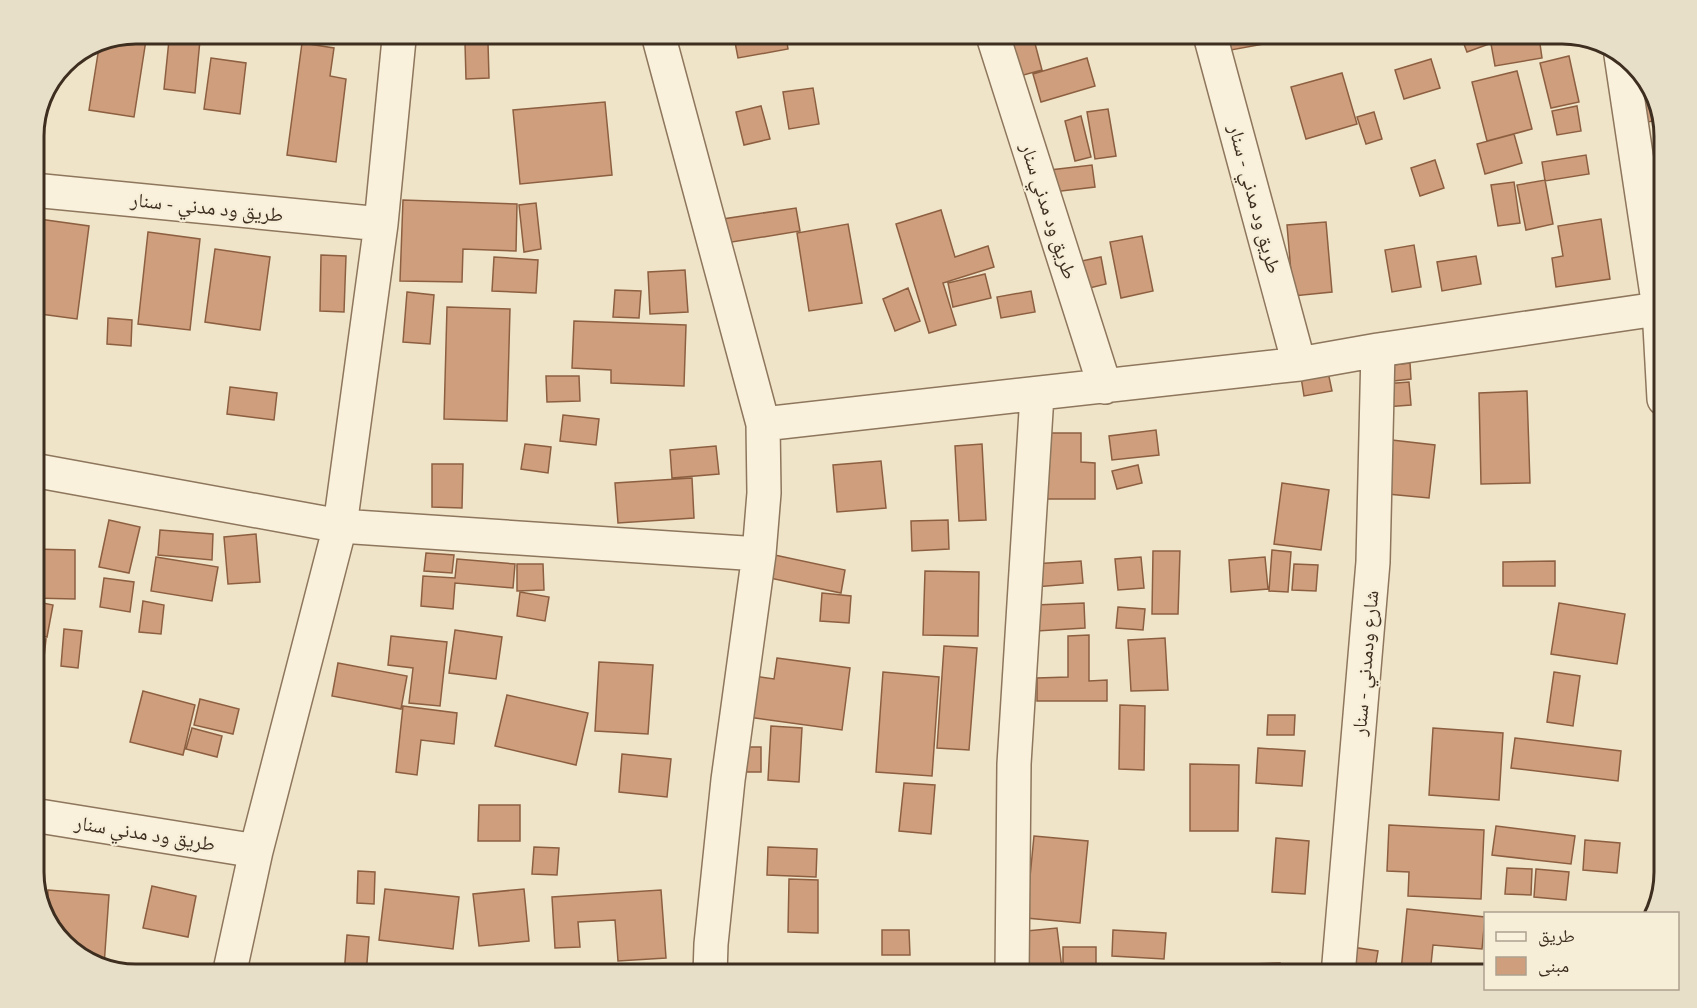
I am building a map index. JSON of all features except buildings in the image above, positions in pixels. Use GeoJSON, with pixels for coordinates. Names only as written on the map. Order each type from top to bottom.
{"type":"FeatureCollection","features":[{"type":"Feature","properties":{"kind":"street"},"geometry":{"type":"LineString","coordinates":[[231,964],[256,851],[340,526],[381,224],[399,44]]}},
{"type":"Feature","properties":{"kind":"street"},"geometry":{"type":"LineString","coordinates":[[662,44],[763,424],[764,493],[759,554],[728,780],[710,964]]}},
{"type":"Feature","properties":{"kind":"street","name":"طريق ود مدني سنار"},"geometry":{"type":"LineString","coordinates":[[996,44],[1105,387]]}},
{"type":"Feature","properties":{"kind":"street","name":"طريق ود مدني - سنار"},"geometry":{"type":"LineString","coordinates":[[1212,44],[1299,364]]}},
{"type":"Feature","properties":{"kind":"street"},"geometry":{"type":"LineString","coordinates":[[1623,67],[1653,258]]}},
{"type":"Feature","properties":{"kind":"street","name":"طريق ود مدني - سنار"},"geometry":{"type":"LineString","coordinates":[[44,191],[381,224]]}},
{"type":"Feature","properties":{"kind":"street"},"geometry":{"type":"LineString","coordinates":[[763,424],[1299,364],[1653,309]]}},
{"type":"Feature","properties":{"kind":"street","name":"شارع ودمدني - سنار"},"geometry":{"type":"LineString","coordinates":[[1339,964],[1373,562],[1378,350]]}},
{"type":"Feature","properties":{"kind":"street"},"geometry":{"type":"LineString","coordinates":[[1011,964],[1014,764],[1037,394]]}},
{"type":"Feature","properties":{"kind":"street"},"geometry":{"type":"LineString","coordinates":[[44,472],[340,526],[759,554]]}},
{"type":"Feature","properties":{"kind":"street","name":"طريق ود مدني سنار"},"geometry":{"type":"LineString","coordinates":[[44,817],[256,851]]}}]}
